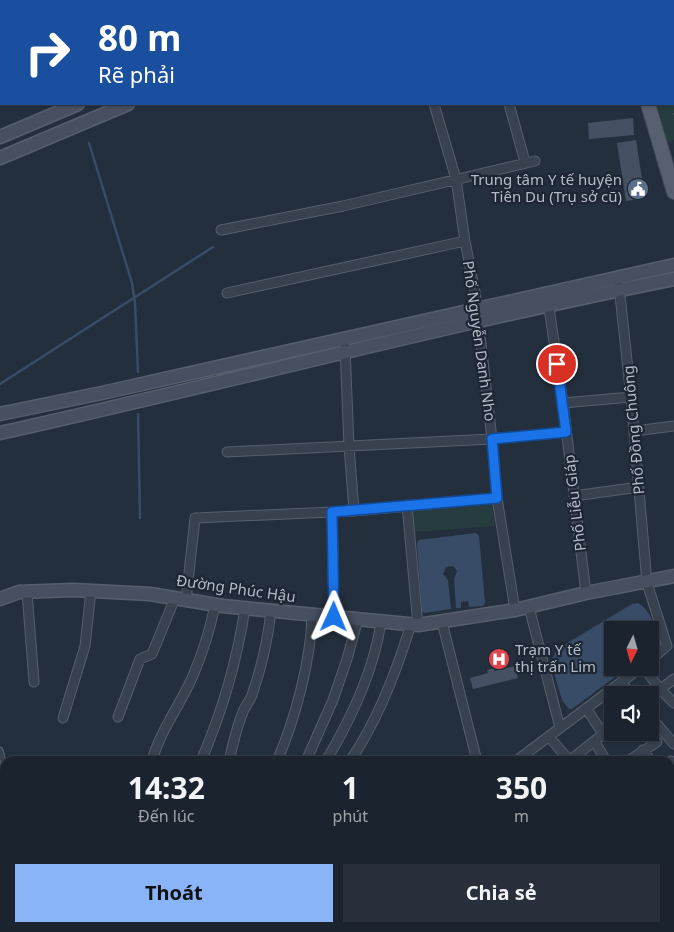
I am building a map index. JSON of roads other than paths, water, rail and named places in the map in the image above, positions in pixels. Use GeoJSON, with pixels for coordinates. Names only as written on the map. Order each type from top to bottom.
{"type":"FeatureCollection","features":[{"type":"Feature","properties":{"kind":"main road"},"geometry":{"type":"LineString","coordinates":[[648,105],[674,192]]}},
{"type":"Feature","properties":{"kind":"street"},"geometry":{"type":"LineString","coordinates":[[0,138],[76,105]]}},
{"type":"Feature","properties":{"kind":"street"},"geometry":{"type":"LineString","coordinates":[[0,158],[123,105]]}},
{"type":"Feature","properties":{"kind":"street","name":"Phố Nguyễn Danh Nho"},"geometry":{"type":"LineString","coordinates":[[434,105],[456,179],[475,292],[497,498],[515,610]]}},
{"type":"Feature","properties":{"kind":"street"},"geometry":{"type":"LineString","coordinates":[[221,230],[343,206],[530,162],[509,105]]}},
{"type":"Feature","properties":{"kind":"street"},"geometry":{"type":"LineString","coordinates":[[227,293],[465,241]]}},
{"type":"Feature","properties":{"kind":"street"},"geometry":{"type":"LineString","coordinates":[[619,284],[674,265]]}},
{"type":"Feature","properties":{"kind":"street"},"geometry":{"type":"LineString","coordinates":[[0,414],[344,339],[477,315],[619,284],[674,279]]}},
{"type":"Feature","properties":{"kind":"street","name":"Phố Đồng Chuông"},"geometry":{"type":"LineString","coordinates":[[619,284],[632,398],[647,582],[667,646],[659,653]]}},
{"type":"Feature","properties":{"kind":"street","name":"Phố Liễu Giáp"},"geometry":{"type":"LineString","coordinates":[[547,299],[563,403],[586,593]]}},
{"type":"Feature","properties":{"kind":"street"},"geometry":{"type":"LineString","coordinates":[[0,433],[346,353],[477,315]]}},
{"type":"Feature","properties":{"kind":"street"},"geometry":{"type":"LineString","coordinates":[[344,339],[354,511]]}},
{"type":"Feature","properties":{"kind":"street"},"geometry":{"type":"LineString","coordinates":[[229,364],[232,380]]}},
{"type":"Feature","properties":{"kind":"street"},"geometry":{"type":"LineString","coordinates":[[563,403],[632,398]]}},
{"type":"Feature","properties":{"kind":"street"},"geometry":{"type":"LineString","coordinates":[[635,431],[674,426]]}},
{"type":"Feature","properties":{"kind":"street"},"geometry":{"type":"LineString","coordinates":[[227,452],[492,439],[566,432]]}},
{"type":"Feature","properties":{"kind":"street"},"geometry":{"type":"LineString","coordinates":[[574,496],[639,487]]}},
{"type":"Feature","properties":{"kind":"street"},"geometry":{"type":"LineString","coordinates":[[118,717],[140,659],[152,654],[181,599],[195,518],[354,511],[497,498]]}},
{"type":"Feature","properties":{"kind":"street"},"geometry":{"type":"LineString","coordinates":[[354,756],[375,718],[414,625],[407,505]]}},
{"type":"Feature","properties":{"kind":"street"},"geometry":{"type":"LineString","coordinates":[[332,512],[334,617]]}},
{"type":"Feature","properties":{"kind":"street","name":"Đường Phúc Hậu"},"geometry":{"type":"LineString","coordinates":[[0,599],[19,592],[90,590],[150,594],[216,605],[414,625],[515,610],[586,593],[674,576]]}},
{"type":"Feature","properties":{"kind":"street"},"geometry":{"type":"LineString","coordinates":[[63,718],[85,646],[90,590]]}},
{"type":"Feature","properties":{"kind":"street"},"geometry":{"type":"LineString","coordinates":[[27,592],[34,682]]}},
{"type":"Feature","properties":{"kind":"street"},"geometry":{"type":"LineString","coordinates":[[153,756],[156,744],[192,678],[216,605]]}},
{"type":"Feature","properties":{"kind":"street"},"geometry":{"type":"LineString","coordinates":[[529,607],[560,728]]}},
{"type":"Feature","properties":{"kind":"street"},"geometry":{"type":"LineString","coordinates":[[203,756],[223,705],[233,672],[245,608]]}},
{"type":"Feature","properties":{"kind":"street"},"geometry":{"type":"LineString","coordinates":[[230,756],[237,728],[251,697],[259,671],[269,630],[270,611]]}},
{"type":"Feature","properties":{"kind":"street"},"geometry":{"type":"LineString","coordinates":[[279,756],[285,743],[309,653],[312,615]]}},
{"type":"Feature","properties":{"kind":"street"},"geometry":{"type":"LineString","coordinates":[[308,756],[340,682],[358,619]]}},
{"type":"Feature","properties":{"kind":"street"},"geometry":{"type":"LineString","coordinates":[[329,756],[352,714],[370,664],[381,622]]}},
{"type":"Feature","properties":{"kind":"street"},"geometry":{"type":"LineString","coordinates":[[442,622],[477,756]]}},
{"type":"Feature","properties":{"kind":"street"},"geometry":{"type":"LineString","coordinates":[[523,756],[629,676]]}},
{"type":"Feature","properties":{"kind":"street"},"geometry":{"type":"LineString","coordinates":[[650,676],[674,704]]}},
{"type":"Feature","properties":{"kind":"street"},"geometry":{"type":"LineString","coordinates":[[660,689],[674,679]]}},
{"type":"Feature","properties":{"kind":"street"},"geometry":{"type":"LineString","coordinates":[[621,682],[624,686]]}},
{"type":"Feature","properties":{"kind":"street"},"geometry":{"type":"LineString","coordinates":[[577,756],[604,734],[586,708]]}},
{"type":"Feature","properties":{"kind":"street"},"geometry":{"type":"LineString","coordinates":[[659,726],[674,744]]}},
{"type":"Feature","properties":{"kind":"street"},"geometry":{"type":"LineString","coordinates":[[550,737],[566,756]]}},
{"type":"Feature","properties":{"kind":"street"},"geometry":{"type":"LineString","coordinates":[[595,742],[603,756]]}},
{"type":"Feature","properties":{"kind":"street"},"geometry":{"type":"LineString","coordinates":[[635,756],[656,742]]}},
{"type":"Feature","properties":{"kind":"street"},"geometry":{"type":"LineString","coordinates":[[644,750],[648,756]]}},
{"type":"Feature","properties":{"kind":"water"},"geometry":{"type":"Polygon","coordinates":[[[476,533],[479,536],[485,603],[483,606],[469,607],[468,601],[461,602],[461,608],[456,608],[454,579],[457,571],[453,566],[446,567],[443,574],[448,580],[451,609],[424,613],[422,611],[417,543],[419,540],[476,533]]]}},
{"type":"Feature","properties":{"kind":"water"},"geometry":{"type":"Polygon","coordinates":[[[638,603],[643,607],[652,621],[604,621],[604,676],[616,676],[572,709],[569,709],[562,700],[551,663],[555,653],[564,645],[632,604],[638,603]]]}},
{"type":"Feature","properties":{"kind":"waterway"},"geometry":{"type":"LineString","coordinates":[[89,143],[132,283],[135,303],[138,372]]}},
{"type":"Feature","properties":{"kind":"waterway"},"geometry":{"type":"LineString","coordinates":[[0,384],[213,247]]}},
{"type":"Feature","properties":{"kind":"waterway"},"geometry":{"type":"LineString","coordinates":[[138,414],[140,518]]}},
{"type":"Feature","properties":{"kind":"place","name":"Trung tâm Y tế huyện Tiên Du (Trụ sở cũ)"},"geometry":{"type":"Point","coordinates":[638,189]}},
{"type":"Feature","properties":{"kind":"place","name":"Trạm Y tế thị trấn Lim"},"geometry":{"type":"Point","coordinates":[499,659]}}]}
